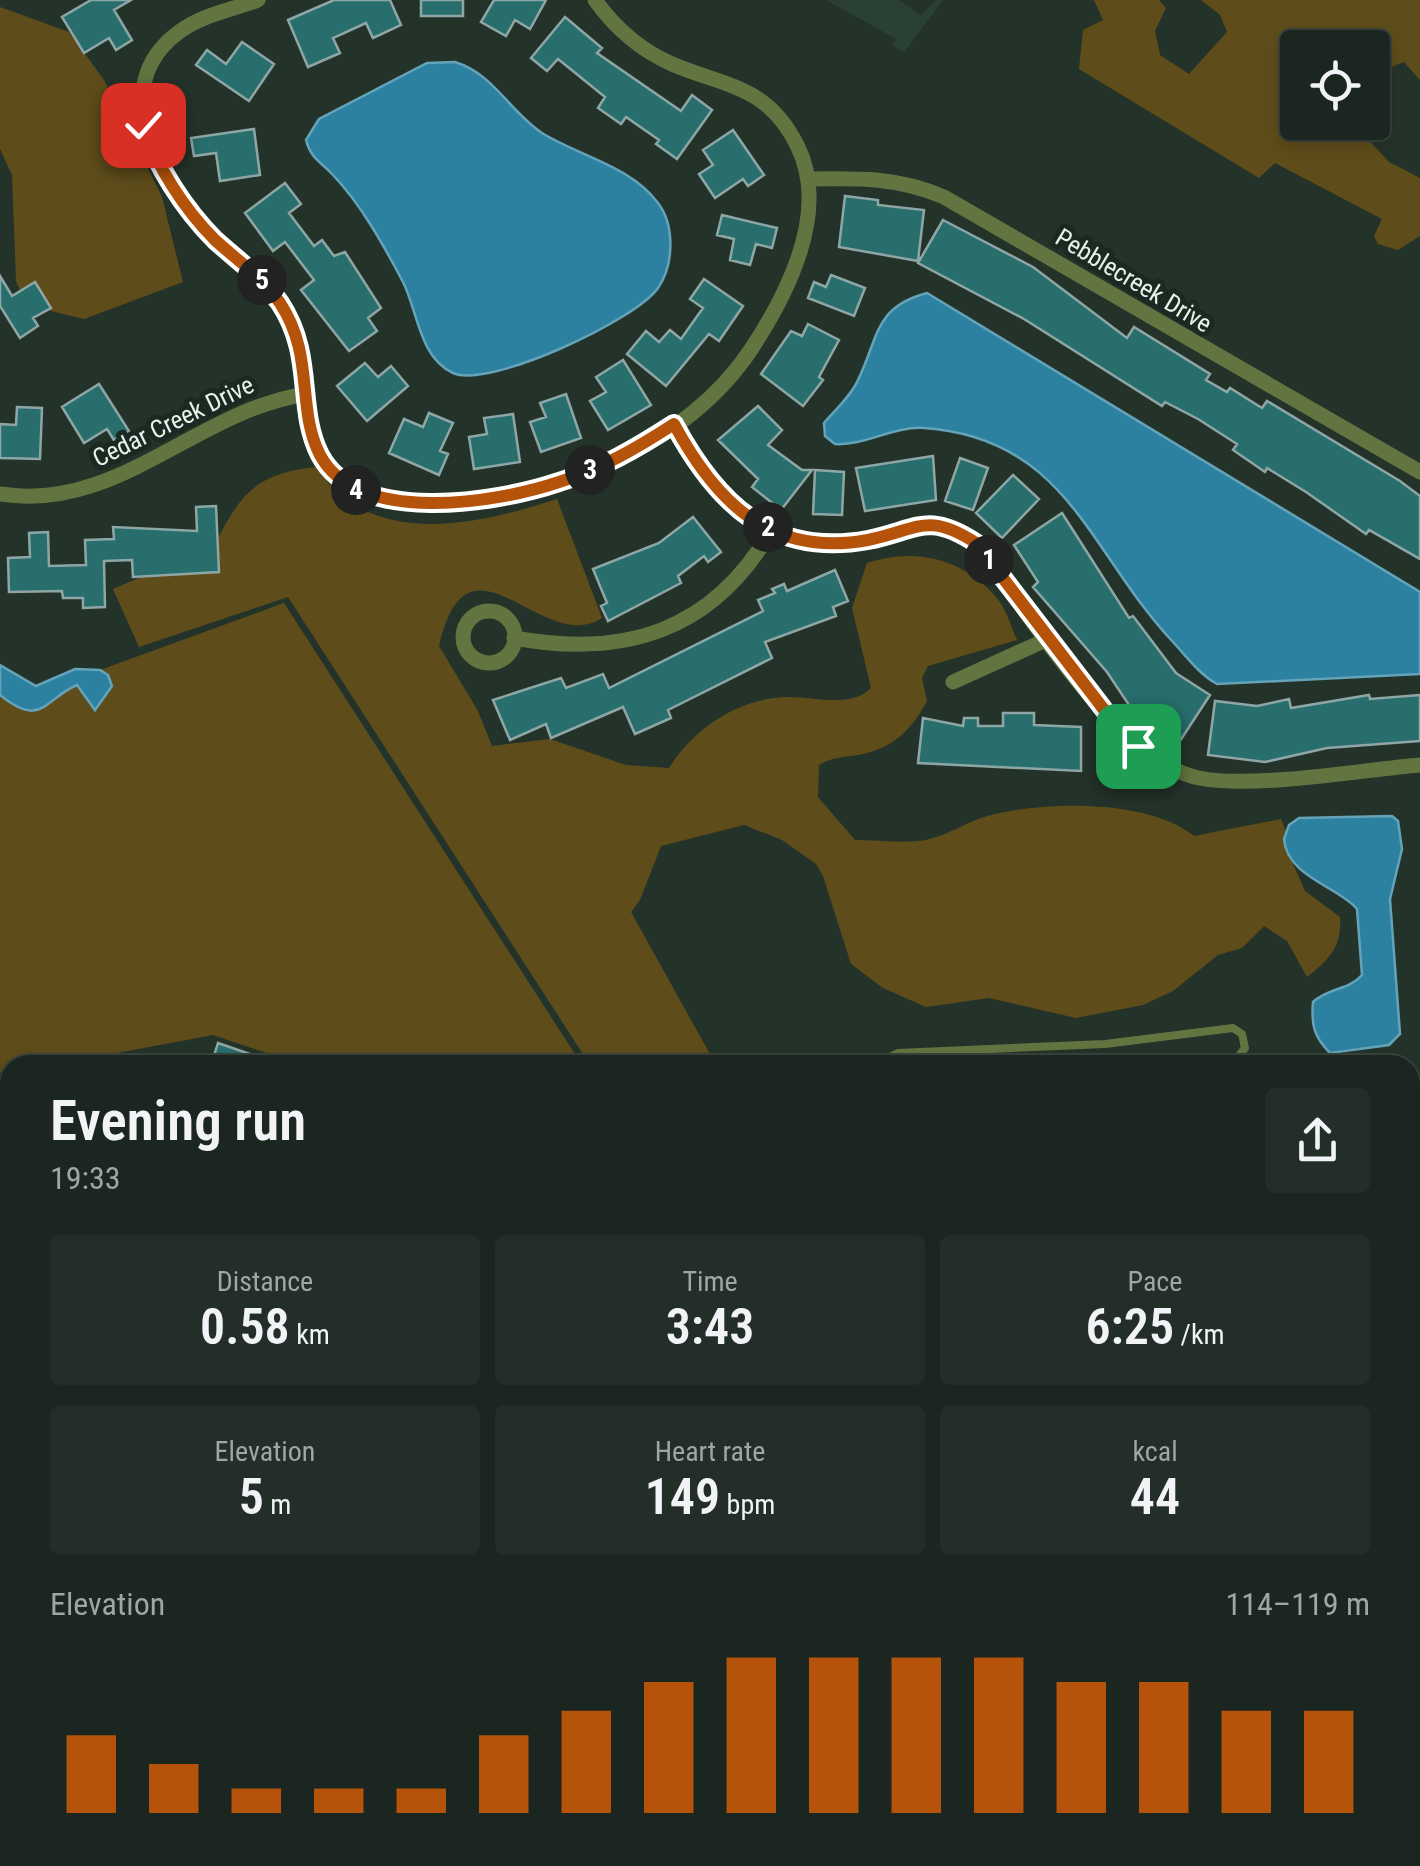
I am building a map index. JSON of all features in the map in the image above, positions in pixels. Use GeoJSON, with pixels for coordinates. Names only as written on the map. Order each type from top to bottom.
{"type":"FeatureCollection","features":[{"type":"Feature","properties":{"kind":"street"},"geometry":{"type":"LineString","coordinates":[[258,0],[200,20],[168,40],[148,70],[140,108],[149,143],[178,191],[214,238],[268,288],[289,318],[302,355],[314,442],[333,473],[363,493],[398,500],[454,502],[525,492],[611,462],[674,424],[732,374],[770,321],[801,244],[808,179],[797,144],[768,104],[735,84],[652,54],[623,33],[595,0]]}},
{"type":"Feature","properties":{"kind":"street","name":"Pebblecreek Drive"},"geometry":{"type":"LineString","coordinates":[[808,179],[884,179],[914,184],[944,197],[1420,472]]}},
{"type":"Feature","properties":{"kind":"street","name":"Cedar Creek Drive"},"geometry":{"type":"LineString","coordinates":[[0,494],[53,496],[89,489],[258,403],[308,394]]}},
{"type":"Feature","properties":{"kind":"street"},"geometry":{"type":"LineString","coordinates":[[674,424],[700,474],[730,506],[772,529],[800,539],[844,542],[875,538],[926,522],[958,531],[976,543],[1127,737],[1178,772],[1234,781],[1420,766]]}},
{"type":"Feature","properties":{"kind":"street"},"geometry":{"type":"LineString","coordinates":[[514,638],[588,648],[641,638],[688,614],[733,581],[748,568],[772,529]]}},
{"type":"Feature","properties":{"kind":"street"},"geometry":{"type":"LineString","coordinates":[[954,682],[1048,640]]}},
{"type":"Feature","properties":{"kind":"lane"},"geometry":{"type":"LineString","coordinates":[[896,1055],[1105,1044],[1233,1028],[1242,1034],[1245,1048],[1240,1055]]}},
{"type":"Feature","properties":{"kind":"shaded area"},"geometry":{"type":"Polygon","coordinates":[[[826,0],[899,0],[921,15],[936,0],[943,0],[904,52],[892,45],[896,39],[826,0]]]}},
{"type":"Feature","properties":{"kind":"shaded area"},"geometry":{"type":"Polygon","coordinates":[[[1094,0],[1159,0],[1166,8],[1155,31],[1160,55],[1189,74],[1227,32],[1220,15],[1201,0],[1420,0],[1420,80],[1404,62],[1390,67],[1390,30],[1280,30],[1280,140],[1369,140],[1389,162],[1420,178],[1420,236],[1398,250],[1378,244],[1374,236],[1382,219],[1275,163],[1259,178],[1079,69],[1083,30],[1103,20],[1094,0]]]}},
{"type":"Feature","properties":{"kind":"shaded area"},"geometry":{"type":"Polygon","coordinates":[[[0,7],[69,32],[104,80],[162,197],[183,282],[84,319],[26,305],[16,281],[12,175],[0,149],[0,7]]]}},
{"type":"Feature","properties":{"kind":"shaded area"},"geometry":{"type":"Polygon","coordinates":[[[316,467],[338,493],[365,511],[419,524],[476,520],[557,499],[602,618],[579,625],[555,621],[487,591],[468,593],[452,610],[439,646],[478,711],[492,746],[550,739],[626,765],[669,768],[691,740],[735,709],[787,697],[853,698],[871,688],[852,608],[867,563],[920,556],[953,565],[969,573],[996,597],[1017,640],[928,666],[922,678],[927,701],[903,734],[878,750],[819,765],[818,797],[855,840],[928,840],[991,815],[1039,807],[1124,809],[1151,815],[1194,836],[1281,819],[1289,838],[1290,857],[1305,891],[1340,917],[1337,944],[1307,977],[1287,941],[1264,926],[1242,948],[1218,955],[1173,991],[1143,1005],[1076,1018],[989,998],[926,1007],[883,988],[851,964],[816,864],[782,840],[744,825],[661,846],[640,900],[631,912],[710,1055],[584,1055],[288,597],[139,647],[113,589],[214,546],[233,512],[252,489],[295,470],[316,467]]]}},
{"type":"Feature","properties":{"kind":"shaded area"},"geometry":{"type":"Polygon","coordinates":[[[284,603],[576,1055],[272,1055],[213,1035],[106,1055],[0,1055],[0,695],[25,710],[34,710],[77,685],[95,710],[112,686],[100,670],[284,603]]]}},
{"type":"Feature","properties":{"kind":"water"},"geometry":{"type":"Polygon","coordinates":[[[455,62],[480,75],[542,133],[619,171],[647,190],[664,212],[670,233],[670,257],[658,288],[622,317],[528,362],[471,375],[453,373],[433,356],[403,282],[380,240],[353,198],[313,156],[306,140],[319,119],[427,63],[455,62]]]}},
{"type":"Feature","properties":{"kind":"water"},"geometry":{"type":"Polygon","coordinates":[[[927,293],[1420,592],[1420,674],[1217,684],[1194,665],[1144,608],[1071,505],[1044,477],[1012,453],[973,436],[924,428],[835,444],[825,436],[824,423],[855,386],[887,315],[897,306],[927,293]]]}},
{"type":"Feature","properties":{"kind":"water"},"geometry":{"type":"Polygon","coordinates":[[[0,665],[36,686],[75,669],[100,670],[108,675],[112,686],[95,710],[77,685],[42,708],[25,710],[0,695],[0,665]]]}},
{"type":"Feature","properties":{"kind":"water"},"geometry":{"type":"Polygon","coordinates":[[[1392,816],[1398,821],[1402,849],[1390,899],[1400,1034],[1389,1045],[1330,1053],[1315,1030],[1313,1002],[1362,975],[1357,909],[1294,863],[1284,839],[1289,825],[1299,818],[1392,816]]]}},
{"type":"Feature","properties":{"kind":"building"},"geometry":{"type":"Polygon","coordinates":[[[91,0],[131,0],[114,10],[132,40],[116,50],[109,38],[84,53],[62,17],[91,0]]]}},
{"type":"Feature","properties":{"kind":"building"},"geometry":{"type":"Polygon","coordinates":[[[334,0],[390,0],[401,25],[373,38],[366,23],[333,38],[340,53],[308,67],[288,20],[334,0]]]}},
{"type":"Feature","properties":{"kind":"building"},"geometry":{"type":"Polygon","coordinates":[[[421,0],[463,0],[463,16],[421,16],[421,0]]]}},
{"type":"Feature","properties":{"kind":"building"},"geometry":{"type":"Polygon","coordinates":[[[494,0],[546,0],[530,29],[515,20],[506,36],[481,22],[494,0]]]}},
{"type":"Feature","properties":{"kind":"building"},"geometry":{"type":"Polygon","coordinates":[[[565,17],[602,48],[597,53],[681,111],[692,95],[712,110],[677,159],[656,144],[659,140],[626,117],[621,124],[598,108],[605,97],[558,59],[547,71],[531,58],[565,17]]]}},
{"type":"Feature","properties":{"kind":"building"},"geometry":{"type":"Polygon","coordinates":[[[242,42],[274,64],[249,101],[196,65],[207,50],[226,64],[242,42]]]}},
{"type":"Feature","properties":{"kind":"building"},"geometry":{"type":"Polygon","coordinates":[[[254,129],[260,175],[220,181],[216,153],[194,156],[191,138],[254,129]]]}},
{"type":"Feature","properties":{"kind":"building"},"geometry":{"type":"Polygon","coordinates":[[[733,130],[764,175],[748,186],[743,179],[715,198],[699,174],[713,165],[703,150],[733,130]]]}},
{"type":"Feature","properties":{"kind":"building"},"geometry":{"type":"Polygon","coordinates":[[[285,183],[301,204],[289,213],[314,246],[322,240],[334,256],[345,252],[381,308],[368,318],[377,331],[349,351],[301,290],[314,280],[285,242],[273,251],[245,213],[285,183]]]}},
{"type":"Feature","properties":{"kind":"building"},"geometry":{"type":"Polygon","coordinates":[[[845,196],[878,200],[878,205],[924,210],[918,261],[839,247],[845,196]]]}},
{"type":"Feature","properties":{"kind":"building"},"geometry":{"type":"Polygon","coordinates":[[[722,215],[777,228],[772,248],[756,244],[750,265],[730,260],[734,239],[717,235],[722,215]]]}},
{"type":"Feature","properties":{"kind":"building"},"geometry":{"type":"Polygon","coordinates":[[[943,220],[1033,267],[1127,338],[1134,327],[1210,374],[1206,380],[1227,392],[1230,388],[1262,408],[1267,401],[1400,481],[1420,496],[1420,559],[1369,530],[1366,534],[1267,468],[1265,472],[1233,450],[1237,444],[1198,419],[1165,402],[1162,406],[1024,319],[918,263],[943,220]]]}},
{"type":"Feature","properties":{"kind":"building"},"geometry":{"type":"Polygon","coordinates":[[[831,275],[865,288],[854,316],[808,298],[814,282],[826,287],[831,275]]]}},
{"type":"Feature","properties":{"kind":"building"},"geometry":{"type":"Polygon","coordinates":[[[0,276],[12,296],[35,282],[51,308],[33,318],[38,326],[20,338],[0,306],[0,276]]]}},
{"type":"Feature","properties":{"kind":"building"},"geometry":{"type":"Polygon","coordinates":[[[704,279],[743,306],[719,341],[709,334],[666,386],[627,354],[646,331],[659,342],[670,330],[681,339],[703,308],[690,299],[704,279]]]}},
{"type":"Feature","properties":{"kind":"building"},"geometry":{"type":"Polygon","coordinates":[[[808,324],[839,340],[819,377],[823,380],[803,406],[761,374],[791,331],[802,336],[808,324]]]}},
{"type":"Feature","properties":{"kind":"building"},"geometry":{"type":"Polygon","coordinates":[[[623,360],[651,405],[608,430],[590,401],[606,392],[596,377],[623,360]]]}},
{"type":"Feature","properties":{"kind":"building"},"geometry":{"type":"Polygon","coordinates":[[[365,363],[378,377],[391,366],[408,386],[367,421],[337,386],[365,363]]]}},
{"type":"Feature","properties":{"kind":"building"},"geometry":{"type":"Polygon","coordinates":[[[99,384],[129,431],[114,440],[107,429],[84,443],[62,407],[99,384]]]}},
{"type":"Feature","properties":{"kind":"building"},"geometry":{"type":"Polygon","coordinates":[[[566,394],[581,438],[541,452],[530,422],[546,417],[540,403],[566,394]]]}},
{"type":"Feature","properties":{"kind":"building"},"geometry":{"type":"Polygon","coordinates":[[[758,406],[782,430],[768,445],[802,470],[812,470],[781,510],[752,487],[758,479],[718,440],[758,406]]]}},
{"type":"Feature","properties":{"kind":"building"},"geometry":{"type":"Polygon","coordinates":[[[17,407],[42,408],[40,459],[0,458],[0,424],[16,425],[17,407]]]}},
{"type":"Feature","properties":{"kind":"building"},"geometry":{"type":"Polygon","coordinates":[[[429,413],[453,423],[440,451],[448,454],[439,475],[389,453],[404,419],[423,427],[429,413]]]}},
{"type":"Feature","properties":{"kind":"building"},"geometry":{"type":"Polygon","coordinates":[[[513,414],[520,462],[474,469],[469,437],[487,434],[484,418],[513,414]]]}},
{"type":"Feature","properties":{"kind":"building"},"geometry":{"type":"Polygon","coordinates":[[[933,456],[936,500],[865,511],[856,468],[933,456]]]}},
{"type":"Feature","properties":{"kind":"building"},"geometry":{"type":"Polygon","coordinates":[[[960,458],[988,468],[973,510],[945,501],[960,458]]]}},
{"type":"Feature","properties":{"kind":"building"},"geometry":{"type":"Polygon","coordinates":[[[815,470],[844,472],[842,515],[813,514],[815,470]]]}},
{"type":"Feature","properties":{"kind":"building"},"geometry":{"type":"Polygon","coordinates":[[[1013,475],[1039,499],[1002,538],[976,513],[1013,475]]]}},
{"type":"Feature","properties":{"kind":"building"},"geometry":{"type":"Polygon","coordinates":[[[216,506],[219,572],[133,577],[132,560],[104,561],[105,607],[83,608],[83,598],[63,598],[62,591],[9,592],[8,558],[30,557],[29,533],[48,532],[49,566],[86,565],[85,540],[114,539],[113,527],[197,531],[196,507],[216,506]]]}},
{"type":"Feature","properties":{"kind":"building"},"geometry":{"type":"Polygon","coordinates":[[[1062,513],[1129,618],[1133,616],[1176,673],[1210,695],[1178,744],[1137,717],[1107,672],[1033,587],[1038,582],[1014,545],[1062,513]]]}},
{"type":"Feature","properties":{"kind":"building"},"geometry":{"type":"Polygon","coordinates":[[[693,517],[721,552],[708,562],[704,556],[678,576],[681,583],[608,621],[601,606],[607,603],[593,569],[659,543],[693,517]]]}},
{"type":"Feature","properties":{"kind":"building"},"geometry":{"type":"Polygon","coordinates":[[[835,570],[848,601],[833,607],[836,616],[765,642],[772,658],[668,710],[671,718],[635,734],[623,707],[551,738],[546,724],[510,740],[493,700],[561,678],[566,688],[603,674],[609,688],[763,611],[758,600],[775,593],[772,589],[784,584],[787,591],[835,570]]]}},
{"type":"Feature","properties":{"kind":"building"},"geometry":{"type":"Polygon","coordinates":[[[1369,695],[1370,699],[1420,695],[1420,741],[1327,748],[1265,762],[1208,755],[1215,701],[1257,706],[1289,699],[1291,708],[1369,695]]]}},
{"type":"Feature","properties":{"kind":"building"},"geometry":{"type":"Polygon","coordinates":[[[1003,713],[1034,713],[1034,725],[1081,727],[1081,771],[918,763],[923,718],[963,726],[964,718],[978,718],[978,726],[1003,726],[1003,713]]]}},
{"type":"Feature","properties":{"kind":"building"},"geometry":{"type":"Polygon","coordinates":[[[218,1043],[253,1055],[214,1055],[218,1043]]]}},
{"type":"Feature","properties":{"kind":"route"},"geometry":{"type":"LineString","coordinates":[[143,125],[158,160],[201,224],[257,275],[289,318],[306,374],[314,442],[322,459],[346,485],[379,498],[415,502],[454,502],[525,492],[611,462],[674,424],[700,474],[730,506],[772,529],[800,539],[857,542],[926,522],[958,531],[976,543],[1115,724],[1138,746]]}}]}
